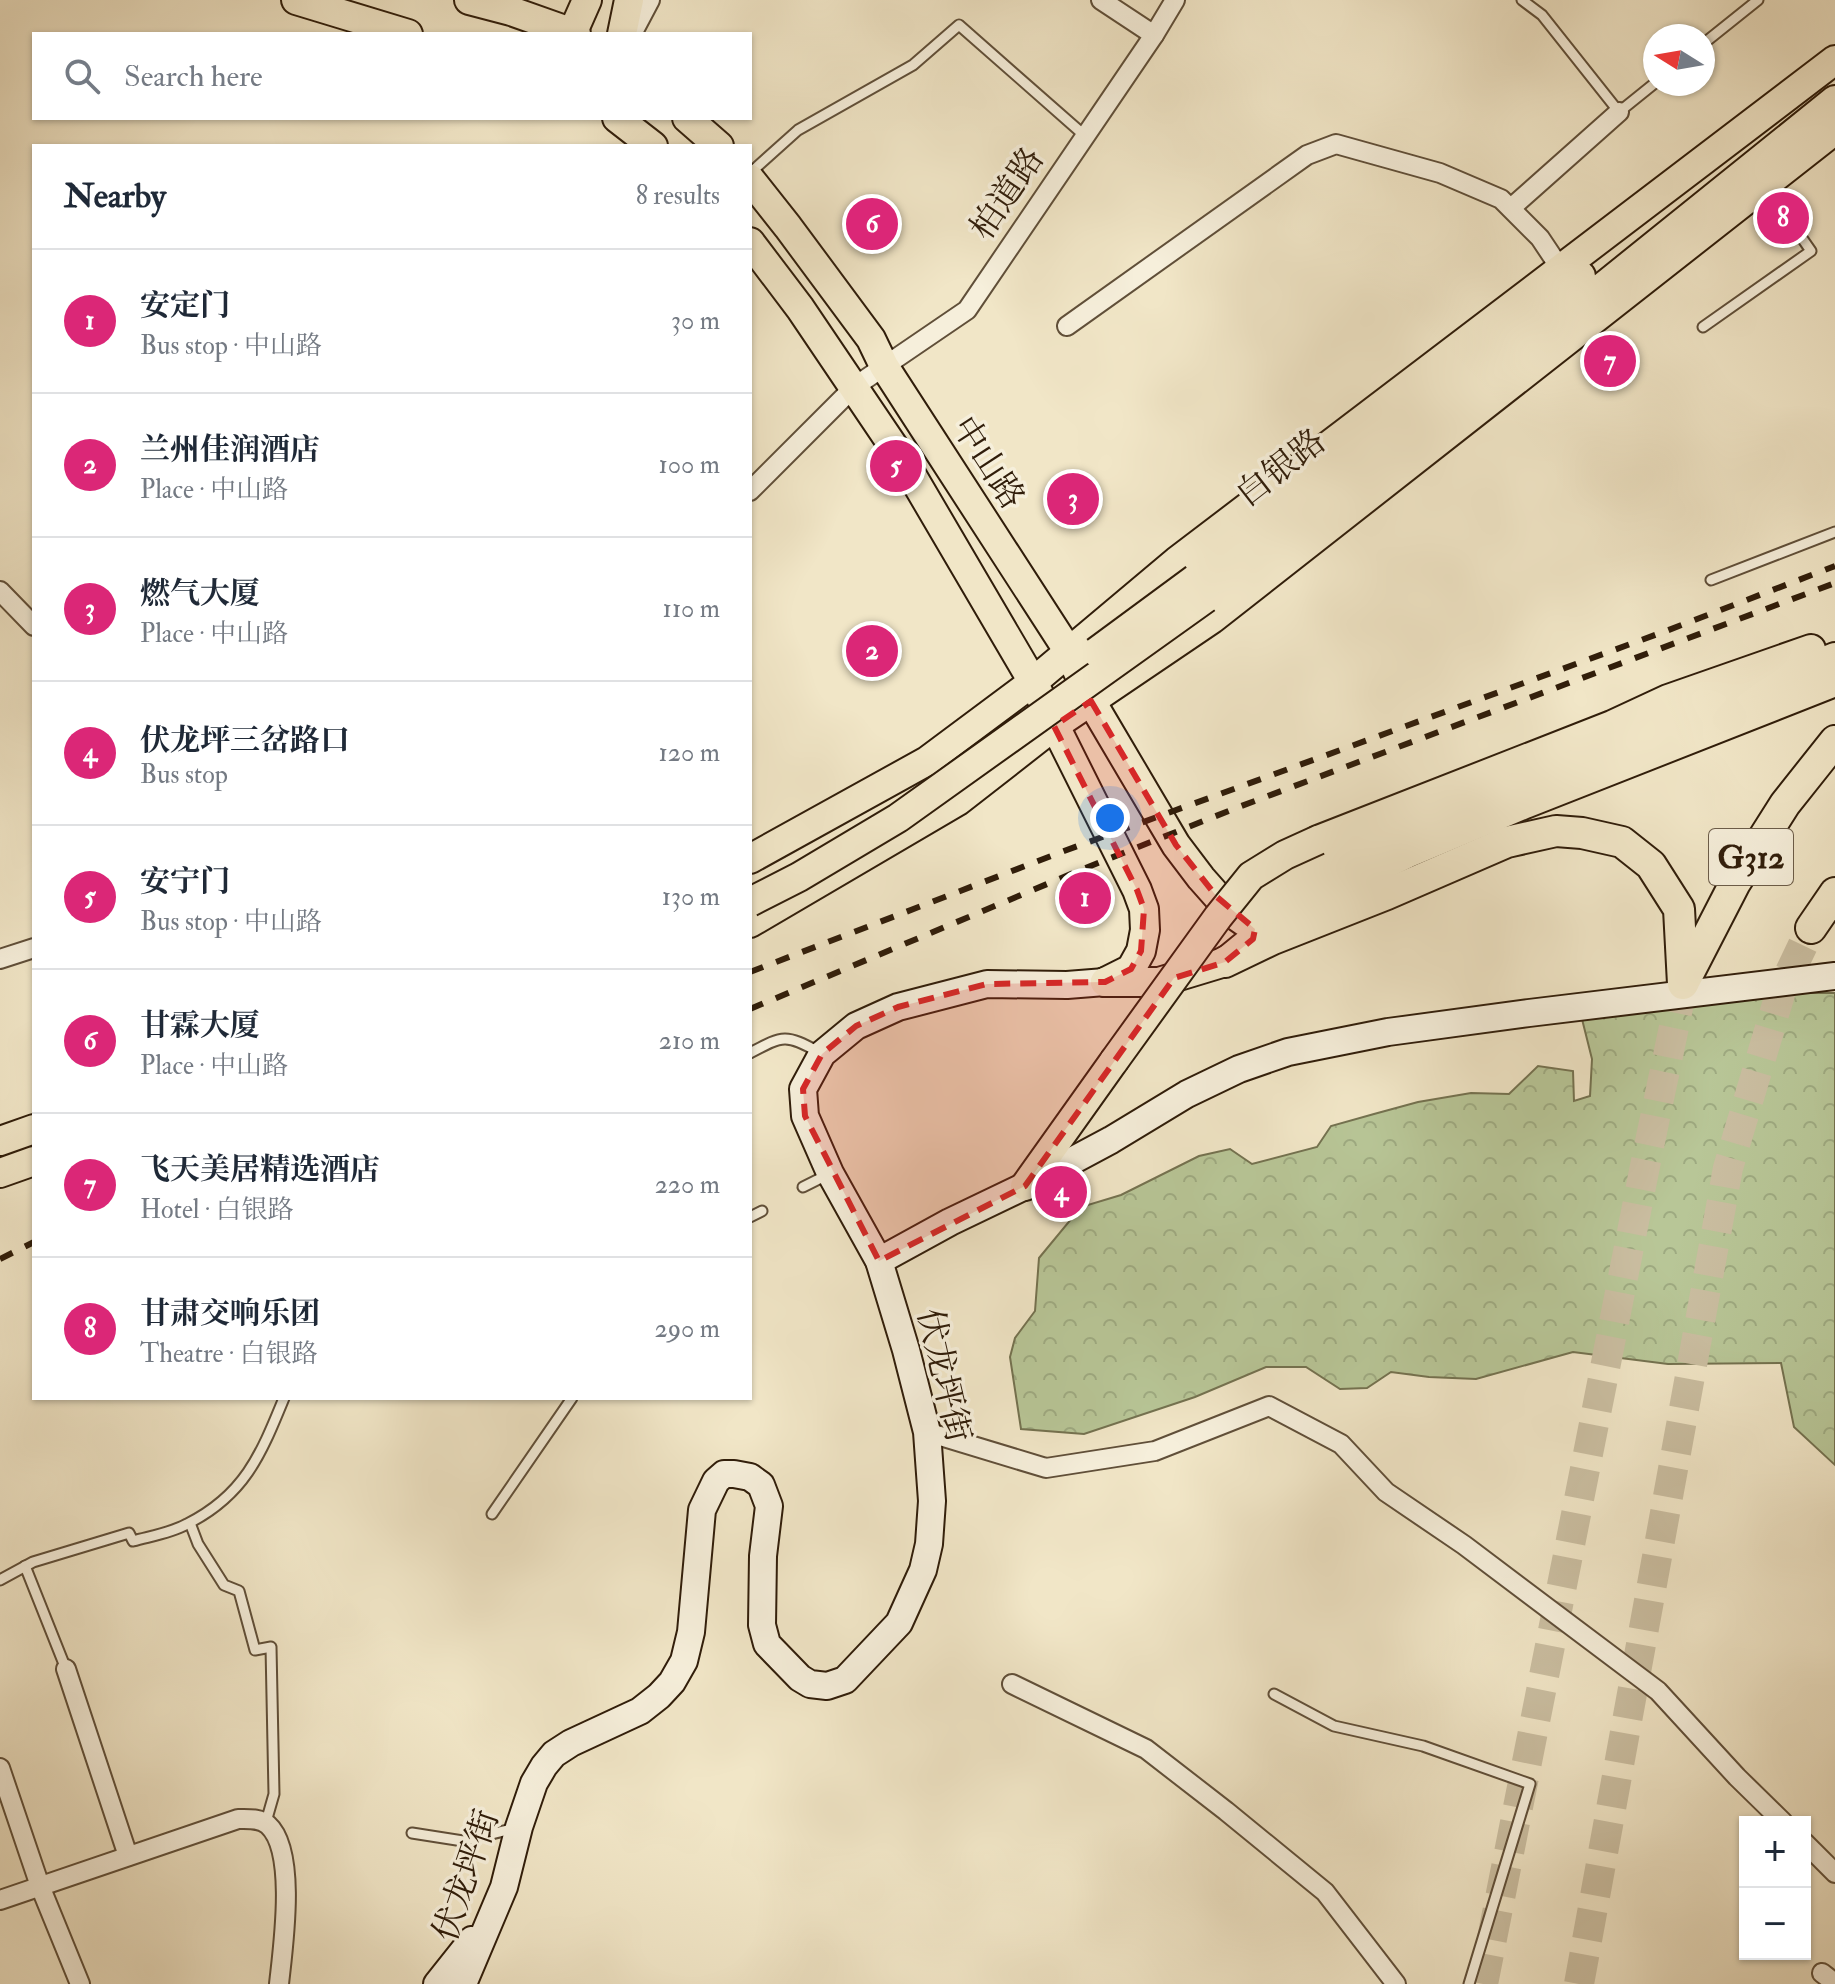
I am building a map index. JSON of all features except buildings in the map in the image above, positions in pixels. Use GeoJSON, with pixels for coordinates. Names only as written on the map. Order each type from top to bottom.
{"type":"FeatureCollection","features":[{"type":"Feature","properties":{"kind":"highway"},"geometry":{"type":"LineString","coordinates":[[1232,913],[1269,912],[1311,900],[1406,853],[1499,814],[1835,681]]}},
{"type":"Feature","properties":{"kind":"highway","name":"G312"},"geometry":{"type":"LineString","coordinates":[[1225,962],[1507,842],[1556,831],[1622,842],[1651,865],[1679,909],[1683,984],[1735,883],[1785,804],[1835,741]]}},
{"type":"Feature","properties":{"kind":"highway","name":"G312"},"geometry":{"type":"LineString","coordinates":[[1811,928],[1835,893]]}},
{"type":"Feature","properties":{"kind":"main road"},"geometry":{"type":"LineString","coordinates":[[296,0],[401,32]]}},
{"type":"Feature","properties":{"kind":"main road"},"geometry":{"type":"LineString","coordinates":[[469,0],[571,32]]}},
{"type":"Feature","properties":{"kind":"main road"},"geometry":{"type":"LineString","coordinates":[[574,32],[587,0]]}},
{"type":"Feature","properties":{"kind":"main road"},"geometry":{"type":"LineString","coordinates":[[622,32],[629,0]]}},
{"type":"Feature","properties":{"kind":"main road"},"geometry":{"type":"LineString","coordinates":[[752,858],[927,761],[1033,682],[1177,561],[1835,60]]}},
{"type":"Feature","properties":{"kind":"main road","name":"白银路"},"geometry":{"type":"LineString","coordinates":[[752,883],[792,863],[889,804],[1182,589],[1835,79]]}},
{"type":"Feature","properties":{"kind":"main road","name":"白银路"},"geometry":{"type":"LineString","coordinates":[[752,901],[898,818],[1206,598],[1584,302],[1835,100]]}},
{"type":"Feature","properties":{"kind":"main road"},"geometry":{"type":"LineString","coordinates":[[620,120],[650,144]]}},
{"type":"Feature","properties":{"kind":"main road"},"geometry":{"type":"LineString","coordinates":[[689,120],[717,144]]}},
{"type":"Feature","properties":{"kind":"main road"},"geometry":{"type":"LineString","coordinates":[[752,922],[958,801],[1054,726],[1212,619],[1835,130]]}},
{"type":"Feature","properties":{"kind":"main road","name":"中山路"},"geometry":{"type":"LineString","coordinates":[[752,179],[871,339],[884,366],[1069,652],[1091,701],[1176,845],[1232,913],[1255,929],[1253,939],[1225,962]]}},
{"type":"Feature","properties":{"kind":"main road"},"geometry":{"type":"LineString","coordinates":[[752,245],[800,308],[904,462],[1033,682],[1137,890],[1144,909],[1145,930],[1141,951],[1131,969],[1105,982]]}},
{"type":"Feature","properties":{"kind":"main road"},"geometry":{"type":"LineString","coordinates":[[1025,1186],[1218,917],[1251,876],[1285,855],[1318,840],[1612,725],[1668,699],[1780,658],[1835,642]]}},
{"type":"Feature","properties":{"kind":"main road"},"geometry":{"type":"LineString","coordinates":[[1232,913],[1257,894],[1835,657]]}},
{"type":"Feature","properties":{"kind":"main road"},"geometry":{"type":"LineString","coordinates":[[1105,982],[1159,982],[1225,962]]}},
{"type":"Feature","properties":{"kind":"main road"},"geometry":{"type":"LineString","coordinates":[[879,1261],[1111,1140],[1187,1094],[1239,1069],[1288,1052],[1388,1032],[1835,976]]}},
{"type":"Feature","properties":{"kind":"main road","name":"伏龙坪街"},"geometry":{"type":"LineString","coordinates":[[463,1984],[504,1887],[519,1827],[534,1783],[544,1766],[554,1754],[583,1736],[640,1711],[672,1682],[684,1661],[691,1632],[702,1510],[716,1481],[724,1474],[750,1477],[761,1485],[769,1506],[763,1556],[762,1625],[767,1644],[800,1678],[810,1684],[827,1686],[845,1680],[899,1623],[923,1570],[929,1544],[932,1501],[927,1432],[879,1261],[830,1173],[805,1116],[803,1089],[822,1054],[856,1026],[898,1007],[987,984],[1105,982]]}},
{"type":"Feature","properties":{"kind":"main road"},"geometry":{"type":"LineString","coordinates":[[0,1141],[32,1130]]}},
{"type":"Feature","properties":{"kind":"main road"},"geometry":{"type":"LineString","coordinates":[[0,1173],[32,1162]]}},
{"type":"Feature","properties":{"kind":"main road"},"geometry":{"type":"LineString","coordinates":[[437,1984],[495,1909]]}},
{"type":"Feature","properties":{"kind":"street"},"geometry":{"type":"LineString","coordinates":[[574,32],[578,0]]}},
{"type":"Feature","properties":{"kind":"street"},"geometry":{"type":"LineString","coordinates":[[633,32],[650,0]]}},
{"type":"Feature","properties":{"kind":"street"},"geometry":{"type":"LineString","coordinates":[[1101,0],[1154,35]]}},
{"type":"Feature","properties":{"kind":"street","name":"柏道路"},"geometry":{"type":"LineString","coordinates":[[752,489],[854,387],[967,310],[1175,0]]}},
{"type":"Feature","properties":{"kind":"street"},"geometry":{"type":"LineString","coordinates":[[1511,208],[1619,112]]}},
{"type":"Feature","properties":{"kind":"street"},"geometry":{"type":"LineString","coordinates":[[1067,326],[1307,155],[1336,144],[1440,173],[1501,199],[1540,238],[1560,268]]}},
{"type":"Feature","properties":{"kind":"street"},"geometry":{"type":"LineString","coordinates":[[0,591],[32,624]]}},
{"type":"Feature","properties":{"kind":"street"},"geometry":{"type":"LineString","coordinates":[[0,959],[32,949]]}},
{"type":"Feature","properties":{"kind":"street"},"geometry":{"type":"LineString","coordinates":[[927,1432],[1046,1468],[1155,1451],[1269,1406],[1341,1444],[1386,1492],[1464,1545],[1658,1691],[1777,1816]]}},
{"type":"Feature","properties":{"kind":"street"},"geometry":{"type":"LineString","coordinates":[[66,1669],[128,1856]]}},
{"type":"Feature","properties":{"kind":"street"},"geometry":{"type":"LineString","coordinates":[[1012,1684],[1146,1749],[1203,1793],[1325,1892],[1396,1984]]}},
{"type":"Feature","properties":{"kind":"street"},"geometry":{"type":"LineString","coordinates":[[0,1768],[40,1886],[80,1984]]}},
{"type":"Feature","properties":{"kind":"street"},"geometry":{"type":"LineString","coordinates":[[0,1900],[238,1819],[266,1822],[278,1836],[284,1857],[286,1922],[279,1984]]}},
{"type":"Feature","properties":{"kind":"street"},"geometry":{"type":"LineString","coordinates":[[1811,1849],[1835,1873]]}},
{"type":"Feature","properties":{"kind":"lane"},"geometry":{"type":"LineString","coordinates":[[1522,0],[1542,15],[1619,112],[1643,93]]}},
{"type":"Feature","properties":{"kind":"lane"},"geometry":{"type":"LineString","coordinates":[[1715,34],[1758,0]]}},
{"type":"Feature","properties":{"kind":"lane"},"geometry":{"type":"LineString","coordinates":[[752,174],[798,130],[913,65],[959,25],[1084,135]]}},
{"type":"Feature","properties":{"kind":"lane"},"geometry":{"type":"LineString","coordinates":[[1703,327],[1811,251],[1765,185]]}},
{"type":"Feature","properties":{"kind":"lane"},"geometry":{"type":"LineString","coordinates":[[1711,580],[1835,532]]}},
{"type":"Feature","properties":{"kind":"lane"},"geometry":{"type":"LineString","coordinates":[[752,1052],[776,1039],[792,1038],[822,1054]]}},
{"type":"Feature","properties":{"kind":"lane"},"geometry":{"type":"LineString","coordinates":[[803,1187],[830,1173]]}},
{"type":"Feature","properties":{"kind":"lane"},"geometry":{"type":"LineString","coordinates":[[752,1216],[762,1211]]}},
{"type":"Feature","properties":{"kind":"lane"},"geometry":{"type":"LineString","coordinates":[[0,1580],[33,1562],[129,1533],[133,1541],[190,1523],[210,1511],[241,1483],[262,1451],[283,1400]]}},
{"type":"Feature","properties":{"kind":"lane"},"geometry":{"type":"LineString","coordinates":[[492,1514],[571,1400]]}},
{"type":"Feature","properties":{"kind":"lane"},"geometry":{"type":"LineString","coordinates":[[190,1523],[198,1544],[224,1585],[239,1591],[255,1650],[271,1647],[274,1794],[266,1822]]}},
{"type":"Feature","properties":{"kind":"lane"},"geometry":{"type":"LineString","coordinates":[[25,1566],[66,1669]]}},
{"type":"Feature","properties":{"kind":"lane"},"geometry":{"type":"LineString","coordinates":[[1274,1694],[1334,1726],[1423,1746],[1530,1784],[1469,1984]]}},
{"type":"Feature","properties":{"kind":"lane"},"geometry":{"type":"LineString","coordinates":[[412,1833],[463,1841],[519,1827]]}},
{"type":"Feature","properties":{"kind":"highlighted area"},"geometry":{"type":"Polygon","coordinates":[[[1091,701],[1176,845],[1217,897],[1255,929],[1253,939],[1225,962],[1174,978],[1025,1186],[879,1261],[805,1116],[803,1089],[822,1054],[856,1026],[898,1007],[987,984],[1105,982],[1131,969],[1141,951],[1144,909],[1137,890],[1054,726],[1091,701]]]}},
{"type":"Feature","properties":{"kind":"green space"},"geometry":{"type":"Polygon","coordinates":[[[1835,993],[1835,1465],[1794,1427],[1781,1363],[1668,1364],[1573,1352],[1476,1379],[1391,1372],[1367,1388],[1340,1389],[1306,1367],[1266,1367],[1195,1397],[1084,1434],[1021,1429],[1010,1357],[1015,1338],[1035,1311],[1039,1258],[1081,1207],[1121,1195],[1199,1156],[1230,1149],[1252,1164],[1317,1147],[1331,1126],[1418,1102],[1471,1093],[1509,1094],[1538,1066],[1573,1071],[1574,1101],[1590,1096],[1592,1059],[1582,1019],[1719,1000],[1835,993]]]}},
{"type":"Feature","properties":{"kind":"tunnel"},"geometry":{"type":"LineString","coordinates":[[1579,1984],[1728,1168],[1781,991],[1811,928]]}},
{"type":"Feature","properties":{"kind":"tunnel"},"geometry":{"type":"LineString","coordinates":[[1483,1984],[1683,984]]}},
{"type":"Feature","properties":{"kind":"railway"},"geometry":{"type":"LineString","coordinates":[[752,971],[1064,851],[1835,566]]}},
{"type":"Feature","properties":{"kind":"railway"},"geometry":{"type":"LineString","coordinates":[[752,1008],[1236,808],[1835,583]]}},
{"type":"Feature","properties":{"kind":"railway"},"geometry":{"type":"LineString","coordinates":[[0,1259],[32,1243]]}},
{"type":"Feature","properties":{"kind":"place","name":"甘肃交响乐团"},"geometry":{"type":"Point","coordinates":[1783,218]}},
{"type":"Feature","properties":{"kind":"place","name":"甘霖大厦"},"geometry":{"type":"Point","coordinates":[872,224]}},
{"type":"Feature","properties":{"kind":"place","name":"飞天美居精选酒店"},"geometry":{"type":"Point","coordinates":[1610,361]}},
{"type":"Feature","properties":{"kind":"place","name":"安宁门"},"geometry":{"type":"Point","coordinates":[896,466]}},
{"type":"Feature","properties":{"kind":"place","name":"燃气大厦"},"geometry":{"type":"Point","coordinates":[1073,499]}},
{"type":"Feature","properties":{"kind":"place","name":"兰州佳润酒店"},"geometry":{"type":"Point","coordinates":[872,651]}},
{"type":"Feature","properties":{"kind":"place","name":"安定门"},"geometry":{"type":"Point","coordinates":[1085,898]}},
{"type":"Feature","properties":{"kind":"place","name":"伏龙坪三岔路口"},"geometry":{"type":"Point","coordinates":[1061,1192]}}]}
